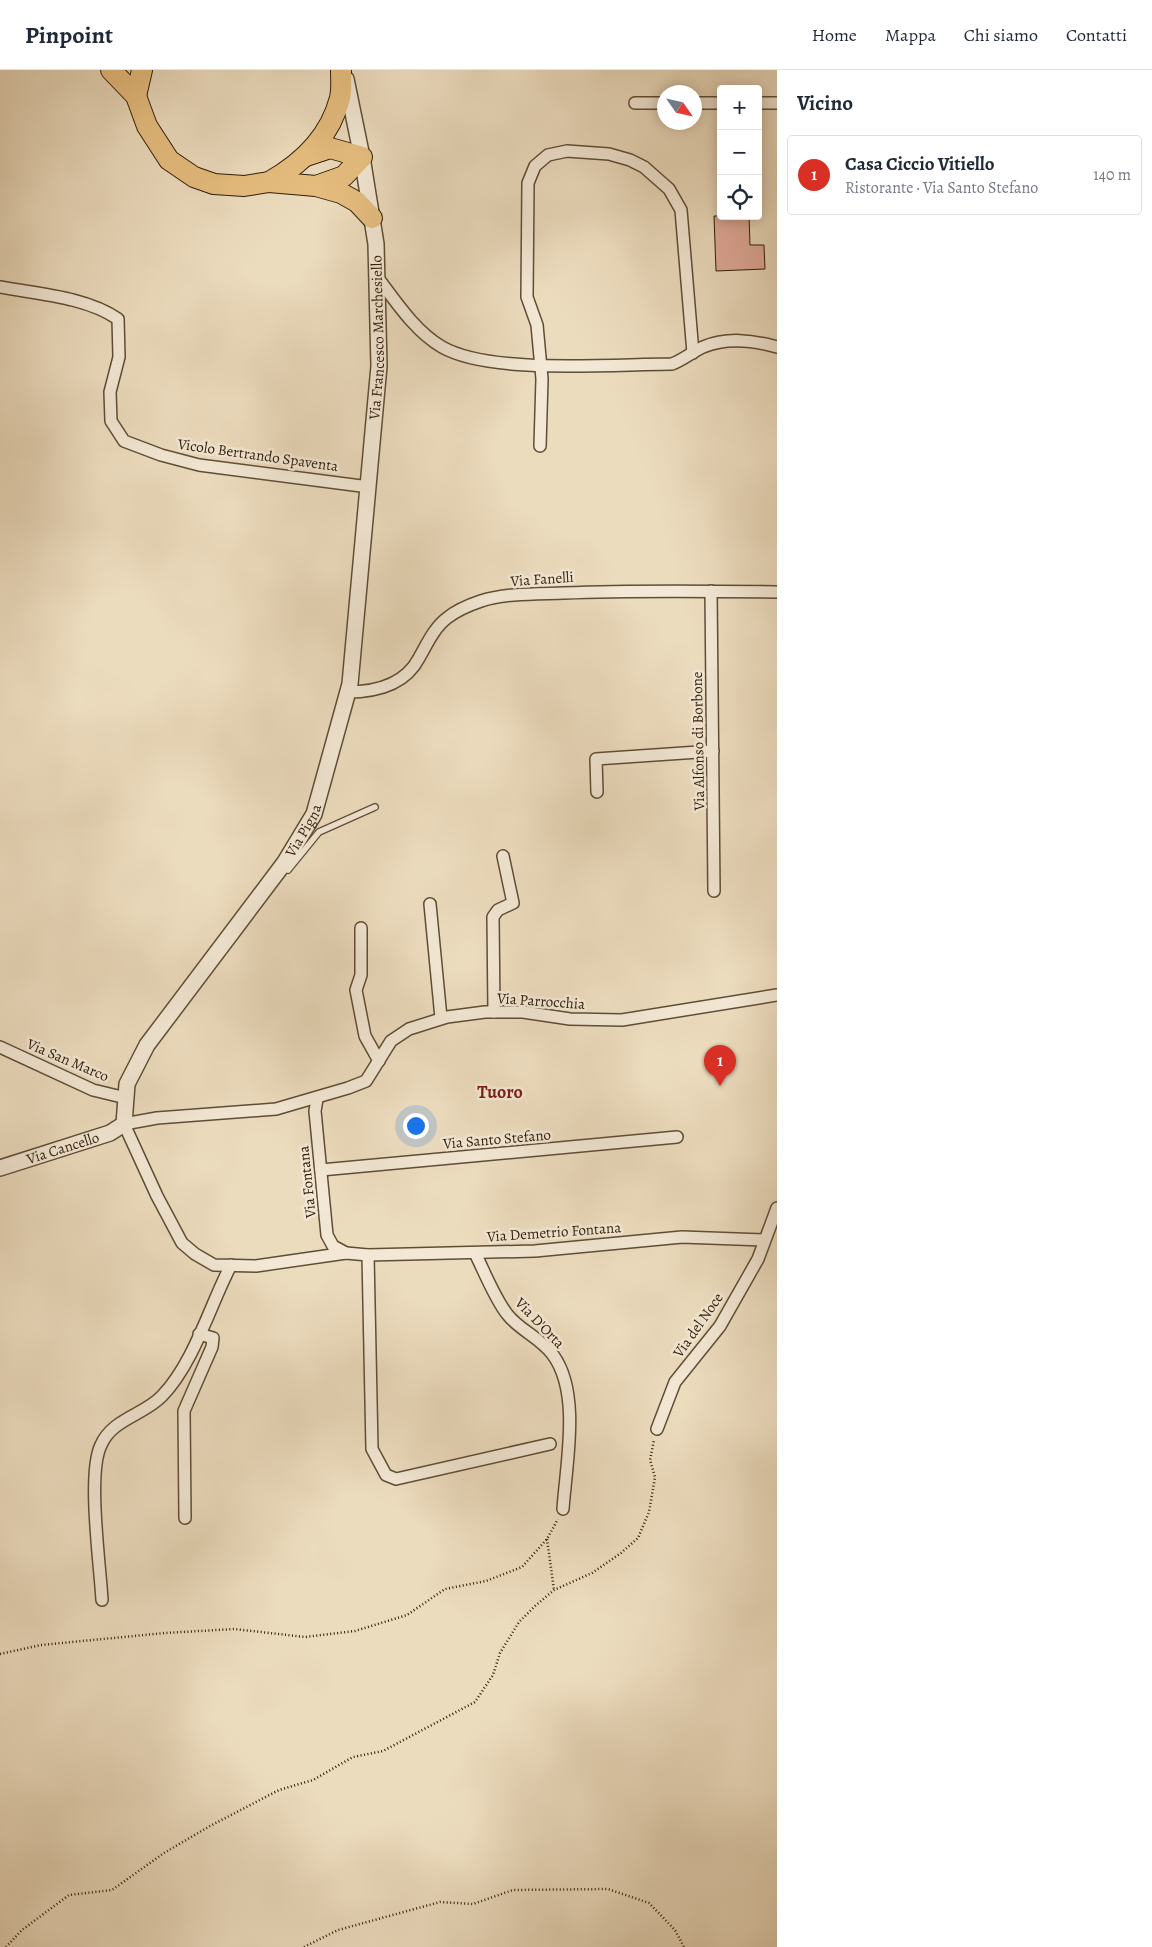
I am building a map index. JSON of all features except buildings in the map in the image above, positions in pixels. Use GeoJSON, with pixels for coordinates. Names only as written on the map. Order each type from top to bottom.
{"type":"FeatureCollection","features":[{"type":"Feature","properties":{"kind":"highway"},"geometry":{"type":"LineString","coordinates":[[111,70],[122,79],[136,96],[147,126],[169,160],[194,177],[214,184],[244,186],[269,182],[316,186],[341,192],[357,202],[372,218]]}},
{"type":"Feature","properties":{"kind":"highway"},"geometry":{"type":"LineString","coordinates":[[136,96],[142,70]]}},
{"type":"Feature","properties":{"kind":"highway"},"geometry":{"type":"LineString","coordinates":[[269,182],[294,168],[329,127],[341,96],[343,70]]}},
{"type":"Feature","properties":{"kind":"highway"},"geometry":{"type":"LineString","coordinates":[[306,156],[330,148],[362,158],[344,176],[316,186]]}},
{"type":"Feature","properties":{"kind":"street","name":"Via Francesco Marchesiello"},"geometry":{"type":"LineString","coordinates":[[343,70],[362,158],[372,218],[378,278],[379,366],[369,488]]}},
{"type":"Feature","properties":{"kind":"street"},"geometry":{"type":"LineString","coordinates":[[635,103],[657,103]]}},
{"type":"Feature","properties":{"kind":"street"},"geometry":{"type":"LineString","coordinates":[[702,103],[717,103]]}},
{"type":"Feature","properties":{"kind":"street"},"geometry":{"type":"LineString","coordinates":[[762,103],[777,103]]}},
{"type":"Feature","properties":{"kind":"street"},"geometry":{"type":"LineString","coordinates":[[540,446],[540,365],[537,325],[527,297],[528,184],[534,166],[548,154],[567,151],[609,154],[630,160],[644,167],[669,189],[681,210],[693,353]]}},
{"type":"Feature","properties":{"kind":"street"},"geometry":{"type":"LineString","coordinates":[[378,278],[398,305],[442,347],[477,358],[523,365],[672,364],[702,347],[732,339],[777,346]]}},
{"type":"Feature","properties":{"kind":"street","name":"Vicolo Bertrando Spaventa"},"geometry":{"type":"LineString","coordinates":[[0,287],[88,306],[106,311],[118,319],[118,357],[110,392],[111,421],[124,441],[161,455],[199,465],[369,488]]}},
{"type":"Feature","properties":{"kind":"street","name":"Via Pigna"},"geometry":{"type":"LineString","coordinates":[[124,1124],[127,1084],[147,1045],[285,862],[314,814],[348,692],[369,488]]}},
{"type":"Feature","properties":{"kind":"street","name":"Via Fanelli"},"geometry":{"type":"LineString","coordinates":[[348,692],[367,692],[390,685],[405,676],[418,661],[436,630],[447,618],[463,607],[483,600],[511,596],[629,590],[777,592]]}},
{"type":"Feature","properties":{"kind":"street","name":"Via Alfonso di Borbone"},"geometry":{"type":"LineString","coordinates":[[711,591],[714,891]]}},
{"type":"Feature","properties":{"kind":"street"},"geometry":{"type":"LineString","coordinates":[[597,792],[596,759],[713,751]]}},
{"type":"Feature","properties":{"kind":"street"},"geometry":{"type":"LineString","coordinates":[[494,1012],[493,917],[498,910],[513,902],[503,856]]}},
{"type":"Feature","properties":{"kind":"street"},"geometry":{"type":"LineString","coordinates":[[430,904],[441,1018]]}},
{"type":"Feature","properties":{"kind":"street"},"geometry":{"type":"LineString","coordinates":[[361,928],[361,975],[356,990],[365,1036],[379,1061]]}},
{"type":"Feature","properties":{"kind":"street","name":"Via Parrocchia"},"geometry":{"type":"LineString","coordinates":[[124,1124],[157,1118],[276,1109],[316,1099],[366,1081],[391,1041],[409,1030],[441,1018],[494,1012],[523,1012],[570,1019],[622,1020],[777,995]]}},
{"type":"Feature","properties":{"kind":"street","name":"Via San Marco"},"geometry":{"type":"LineString","coordinates":[[0,1047],[94,1090],[126,1098]]}},
{"type":"Feature","properties":{"kind":"street","name":"Via Fontana"},"geometry":{"type":"LineString","coordinates":[[316,1099],[315,1112],[327,1235],[333,1246],[346,1253]]}},
{"type":"Feature","properties":{"kind":"street","name":"Via Cancello"},"geometry":{"type":"LineString","coordinates":[[0,1168],[110,1132],[124,1124]]}},
{"type":"Feature","properties":{"kind":"street","name":"Via Demetrio Fontana"},"geometry":{"type":"LineString","coordinates":[[124,1124],[157,1196],[182,1243],[194,1254],[214,1265],[256,1266],[346,1253],[368,1256],[535,1251],[682,1236],[764,1240]]}},
{"type":"Feature","properties":{"kind":"street","name":"Via Santo Stefano"},"geometry":{"type":"LineString","coordinates":[[321,1170],[676,1137]]}},
{"type":"Feature","properties":{"kind":"street","name":"Via del Noce"},"geometry":{"type":"LineString","coordinates":[[657,1429],[676,1382],[720,1326],[758,1259],[777,1208]]}},
{"type":"Feature","properties":{"kind":"street"},"geometry":{"type":"LineString","coordinates":[[764,1240],[777,1233]]}},
{"type":"Feature","properties":{"kind":"street","name":"Via D'Orta"},"geometry":{"type":"LineString","coordinates":[[475,1253],[507,1315],[536,1337],[553,1355],[566,1380],[569,1415],[563,1509]]}},
{"type":"Feature","properties":{"kind":"street"},"geometry":{"type":"LineString","coordinates":[[368,1256],[372,1449],[386,1475],[396,1479],[550,1444]]}},
{"type":"Feature","properties":{"kind":"street"},"geometry":{"type":"LineString","coordinates":[[102,1600],[94,1471],[100,1445],[111,1430],[162,1396],[188,1358],[231,1265]]}},
{"type":"Feature","properties":{"kind":"street"},"geometry":{"type":"LineString","coordinates":[[185,1518],[184,1411],[212,1347],[214,1338],[199,1334]]}},
{"type":"Feature","properties":{"kind":"lane"},"geometry":{"type":"LineString","coordinates":[[231,932],[257,909],[319,832],[375,807]]}},
{"type":"Feature","properties":{"kind":"path"},"geometry":{"type":"LineString","coordinates":[[6,1947],[22,1930],[69,1895],[112,1890],[164,1853],[210,1826],[280,1790],[313,1780],[353,1757],[383,1751],[475,1702],[493,1675],[500,1653],[519,1622],[554,1590],[592,1573],[621,1554],[638,1538],[650,1512],[654,1477],[650,1460],[657,1429]]}},
{"type":"Feature","properties":{"kind":"path"},"geometry":{"type":"LineString","coordinates":[[0,1654],[41,1645],[165,1633],[234,1629],[305,1637],[355,1631],[407,1615],[445,1589],[486,1581],[522,1567],[547,1539],[563,1509]]}},
{"type":"Feature","properties":{"kind":"path"},"geometry":{"type":"LineString","coordinates":[[547,1539],[554,1590]]}},
{"type":"Feature","properties":{"kind":"path"},"geometry":{"type":"LineString","coordinates":[[304,1947],[338,1930],[440,1902],[473,1904],[513,1890],[608,1889],[649,1903],[675,1930],[684,1947]]}},
{"type":"Feature","properties":{"kind":"place","name":"Casa Ciccio Vitiello"},"geometry":{"type":"Point","coordinates":[720,1086]}},
{"type":"Feature","properties":{"kind":"district","name":"Tuoro"},"geometry":{"type":"Point","coordinates":[500,1092]}}]}
